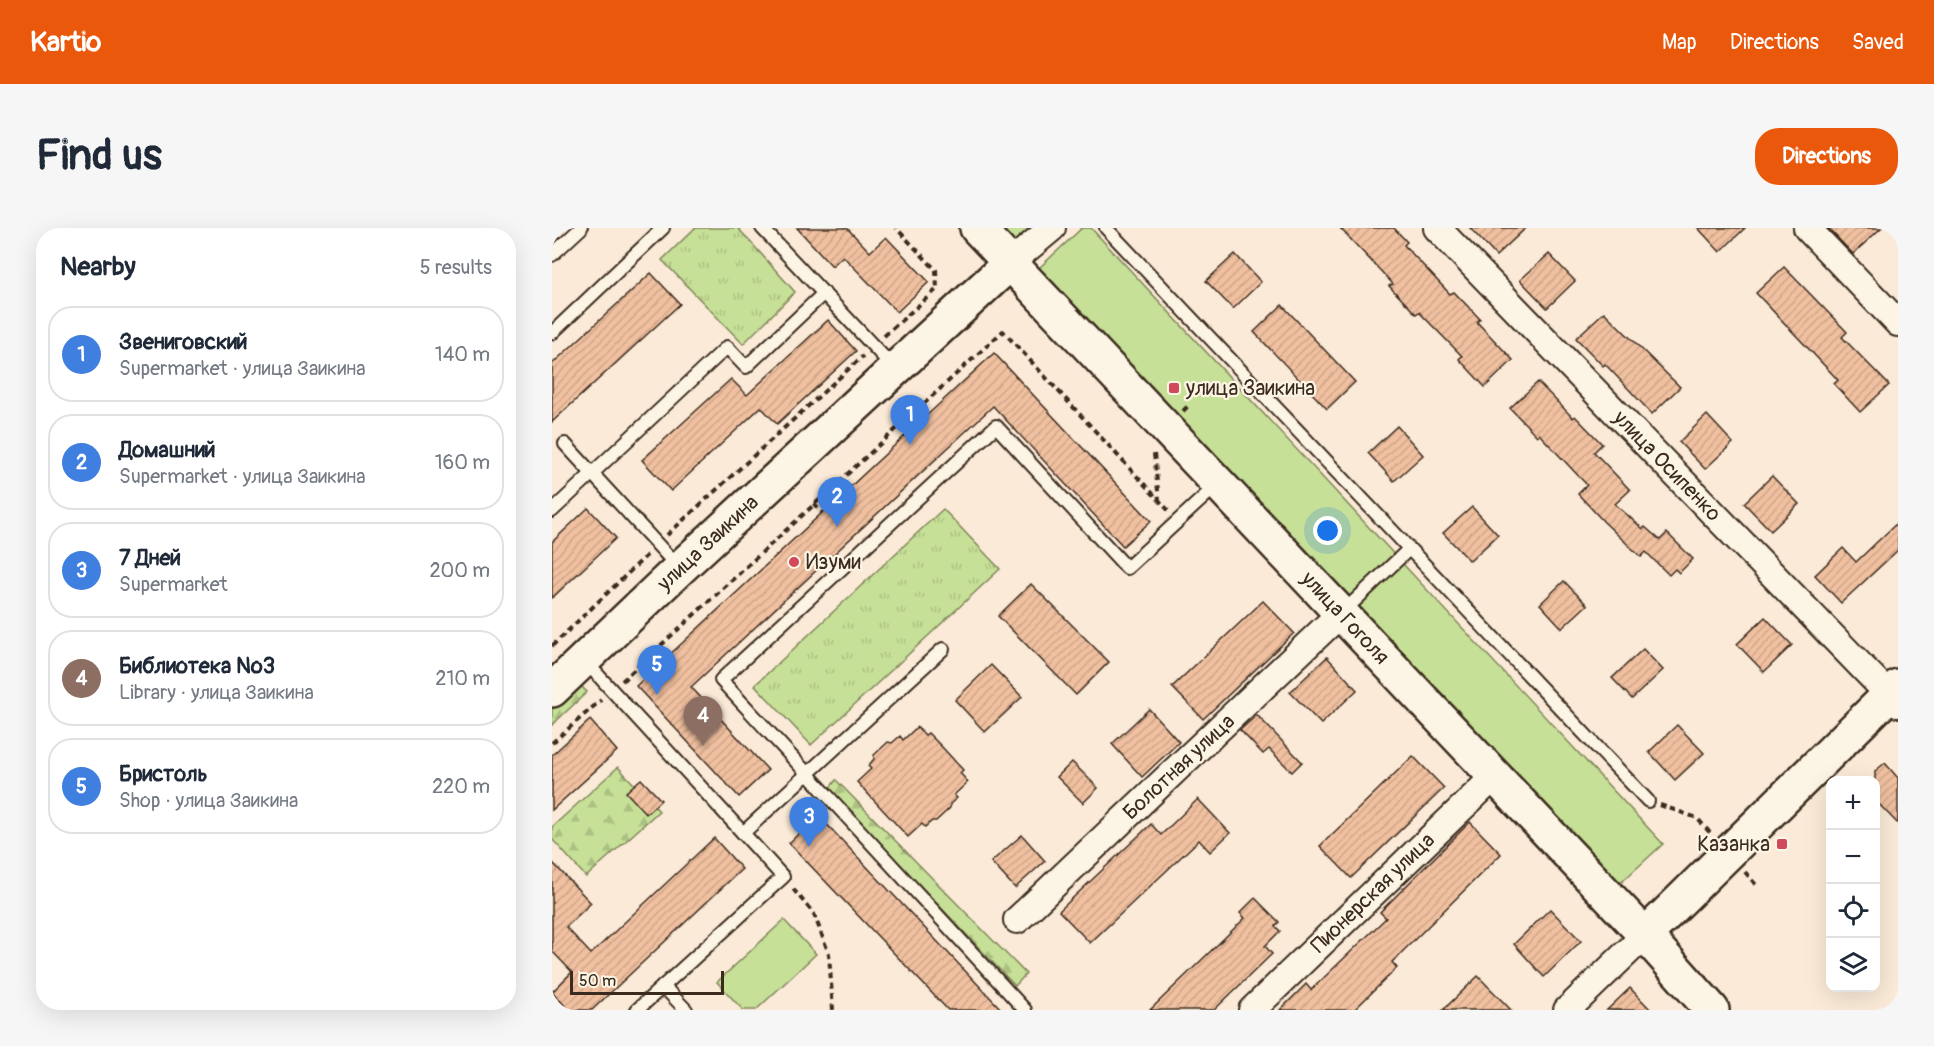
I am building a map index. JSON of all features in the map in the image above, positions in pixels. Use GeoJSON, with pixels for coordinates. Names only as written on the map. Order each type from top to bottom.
{"type":"FeatureCollection","features":[{"type":"Feature","properties":{"kind":"main road","name":"улица Гоголя"},"geometry":{"type":"LineString","coordinates":[[977,228],[1645,935],[1712,1010]]}},
{"type":"Feature","properties":{"kind":"main road","name":"улица Заикина"},"geometry":{"type":"LineString","coordinates":[[552,690],[679,569],[1010,263]]}},
{"type":"Feature","properties":{"kind":"main road"},"geometry":{"type":"LineString","coordinates":[[1645,935],[1895,694]]}},
{"type":"Feature","properties":{"kind":"street","name":"улица Заикина"},"geometry":{"type":"LineString","coordinates":[[1010,263],[1052,228]]}},
{"type":"Feature","properties":{"kind":"street","name":"улица Осипенко"},"geometry":{"type":"LineString","coordinates":[[1437,228],[1895,694]]}},
{"type":"Feature","properties":{"kind":"street"},"geometry":{"type":"LineString","coordinates":[[1807,228],[1898,322]]}},
{"type":"Feature","properties":{"kind":"street","name":"Болотная улица"},"geometry":{"type":"LineString","coordinates":[[1017,920],[1341,613]]}},
{"type":"Feature","properties":{"kind":"street","name":"Пионерская улица"},"geometry":{"type":"LineString","coordinates":[[1252,1010],[1495,776]]}},
{"type":"Feature","properties":{"kind":"street"},"geometry":{"type":"LineString","coordinates":[[1567,1010],[1645,935]]}},
{"type":"Feature","properties":{"kind":"lane"},"geometry":{"type":"LineString","coordinates":[[552,255],[581,228]]}},
{"type":"Feature","properties":{"kind":"lane"},"geometry":{"type":"LineString","coordinates":[[762,228],[896,370]]}},
{"type":"Feature","properties":{"kind":"lane"},"geometry":{"type":"LineString","coordinates":[[1106,228],[1648,801]]}},
{"type":"Feature","properties":{"kind":"lane"},"geometry":{"type":"LineString","coordinates":[[552,333],[657,230]]}},
{"type":"Feature","properties":{"kind":"lane"},"geometry":{"type":"LineString","coordinates":[[552,511],[727,347],[746,367],[824,293]]}},
{"type":"Feature","properties":{"kind":"lane"},"geometry":{"type":"LineString","coordinates":[[1025,1010],[721,680],[996,426],[1127,568],[1218,484]]}},
{"type":"Feature","properties":{"kind":"lane"},"geometry":{"type":"LineString","coordinates":[[566,444],[679,569]]}},
{"type":"Feature","properties":{"kind":"lane"},"geometry":{"type":"LineString","coordinates":[[1341,613],[1409,549]]}},
{"type":"Feature","properties":{"kind":"lane"},"geometry":{"type":"LineString","coordinates":[[743,833],[943,649]]}},
{"type":"Feature","properties":{"kind":"lane"},"geometry":{"type":"LineString","coordinates":[[584,660],[783,877],[637,1010]]}},
{"type":"Feature","properties":{"kind":"lane"},"geometry":{"type":"LineString","coordinates":[[663,986],[686,1010]]}},
{"type":"Feature","properties":{"kind":"path"},"geometry":{"type":"LineString","coordinates":[[552,646],[724,482],[937,289],[936,270],[896,228]]}},
{"type":"Feature","properties":{"kind":"path"},"geometry":{"type":"LineString","coordinates":[[552,743],[1003,331],[1178,521]]}},
{"type":"Feature","properties":{"kind":"path"},"geometry":{"type":"LineString","coordinates":[[814,504],[822,513]]}},
{"type":"Feature","properties":{"kind":"path"},"geometry":{"type":"LineString","coordinates":[[783,877],[814,914],[829,954],[832,1010]]}},
{"type":"Feature","properties":{"kind":"green space"},"geometry":{"type":"Polygon","coordinates":[[[695,228],[738,228],[795,292],[743,344],[662,260],[695,228]]]}},
{"type":"Feature","properties":{"kind":"green space"},"geometry":{"type":"Polygon","coordinates":[[[999,228],[1036,228],[1016,246],[999,228]]]}},
{"type":"Feature","properties":{"kind":"green space"},"geometry":{"type":"Polygon","coordinates":[[[1082,228],[1091,228],[1663,844],[1614,889],[1038,269],[1082,228]]]}},
{"type":"Feature","properties":{"kind":"green space"},"geometry":{"type":"Polygon","coordinates":[[[943,509],[1000,569],[811,745],[755,685],[943,509]]]}},
{"type":"Feature","properties":{"kind":"green space"},"geometry":{"type":"Polygon","coordinates":[[[577,682],[587,692],[552,725],[552,705],[577,682]]]}},
{"type":"Feature","properties":{"kind":"green space"},"geometry":{"type":"Polygon","coordinates":[[[618,767],[659,811],[586,877],[552,839],[552,827],[618,767]]]}},
{"type":"Feature","properties":{"kind":"green space"},"geometry":{"type":"Polygon","coordinates":[[[836,780],[1026,974],[1015,986],[829,789],[836,780]]]}},
{"type":"Feature","properties":{"kind":"green space"},"geometry":{"type":"Polygon","coordinates":[[[784,920],[816,954],[756,1010],[743,1010],[717,982],[784,920]]]}},
{"type":"Feature","properties":{"kind":"building"},"geometry":{"type":"Polygon","coordinates":[[[797,228],[847,228],[870,252],[886,237],[929,282],[897,312],[843,256],[832,266],[797,228]]]}},
{"type":"Feature","properties":{"kind":"building"},"geometry":{"type":"Polygon","coordinates":[[[1340,228],[1394,228],[1407,242],[1404,245],[1450,294],[1454,292],[1480,319],[1477,322],[1513,360],[1485,387],[1459,359],[1462,356],[1419,312],[1416,314],[1389,286],[1393,284],[1340,228]]]}},
{"type":"Feature","properties":{"kind":"building"},"geometry":{"type":"Polygon","coordinates":[[[1470,228],[1526,228],[1496,256],[1470,228]]]}},
{"type":"Feature","properties":{"kind":"building"},"geometry":{"type":"Polygon","coordinates":[[[1698,228],[1745,228],[1720,252],[1698,228]]]}},
{"type":"Feature","properties":{"kind":"building"},"geometry":{"type":"Polygon","coordinates":[[[1828,228],[1881,228],[1853,254],[1828,228]]]}},
{"type":"Feature","properties":{"kind":"building"},"geometry":{"type":"Polygon","coordinates":[[[1235,254],[1261,282],[1233,309],[1206,281],[1235,254]]]}},
{"type":"Feature","properties":{"kind":"building"},"geometry":{"type":"Polygon","coordinates":[[[1549,254],[1575,281],[1547,308],[1520,280],[1549,254]]]}},
{"type":"Feature","properties":{"kind":"building"},"geometry":{"type":"Polygon","coordinates":[[[1784,267],[1847,332],[1842,337],[1889,385],[1860,412],[1834,384],[1838,380],[1756,293],[1784,267]]]}},
{"type":"Feature","properties":{"kind":"building"},"geometry":{"type":"Polygon","coordinates":[[[651,273],[680,304],[552,422],[552,364],[651,273]]]}},
{"type":"Feature","properties":{"kind":"building"},"geometry":{"type":"Polygon","coordinates":[[[1282,305],[1355,382],[1327,409],[1254,332],[1282,305]]]}},
{"type":"Feature","properties":{"kind":"building"},"geometry":{"type":"Polygon","coordinates":[[[1604,312],[1680,387],[1652,414],[1605,364],[1603,366],[1576,338],[1604,312]]]}},
{"type":"Feature","properties":{"kind":"building"},"geometry":{"type":"Polygon","coordinates":[[[828,320],[856,351],[777,424],[761,407],[671,491],[642,460],[731,379],[747,395],[828,320]]]}},
{"type":"Feature","properties":{"kind":"building"},"geometry":{"type":"Polygon","coordinates":[[[994,353],[1151,521],[1123,546],[993,406],[691,687],[768,770],[739,797],[636,686],[994,353]]]}},
{"type":"Feature","properties":{"kind":"building"},"geometry":{"type":"Polygon","coordinates":[[[1538,382],[1602,444],[1594,452],[1630,490],[1615,504],[1643,529],[1645,527],[1660,540],[1667,533],[1693,559],[1679,573],[1675,569],[1669,575],[1646,552],[1641,557],[1604,522],[1578,494],[1587,485],[1539,434],[1537,436],[1510,408],[1538,382]]]}},
{"type":"Feature","properties":{"kind":"building"},"geometry":{"type":"Polygon","coordinates":[[[1707,415],[1733,443],[1705,469],[1679,442],[1707,415]]]}},
{"type":"Feature","properties":{"kind":"building"},"geometry":{"type":"Polygon","coordinates":[[[1397,426],[1423,455],[1394,481],[1368,453],[1397,426]]]}},
{"type":"Feature","properties":{"kind":"building"},"geometry":{"type":"Polygon","coordinates":[[[1772,476],[1799,504],[1771,531],[1744,503],[1772,476]]]}},
{"type":"Feature","properties":{"kind":"building"},"geometry":{"type":"Polygon","coordinates":[[[1472,507],[1498,535],[1470,561],[1443,533],[1472,507]]]}},
{"type":"Feature","properties":{"kind":"building"},"geometry":{"type":"Polygon","coordinates":[[[588,508],[616,538],[552,598],[552,542],[588,508]]]}},
{"type":"Feature","properties":{"kind":"building"},"geometry":{"type":"Polygon","coordinates":[[[1898,522],[1898,550],[1841,603],[1815,575],[1843,548],[1856,562],[1898,522]]]}},
{"type":"Feature","properties":{"kind":"building"},"geometry":{"type":"Polygon","coordinates":[[[1564,581],[1587,605],[1562,628],[1540,604],[1564,581]]]}},
{"type":"Feature","properties":{"kind":"building"},"geometry":{"type":"Polygon","coordinates":[[[1031,584],[1109,662],[1076,695],[998,616],[1031,584]]]}},
{"type":"Feature","properties":{"kind":"building"},"geometry":{"type":"Polygon","coordinates":[[[1263,601],[1294,633],[1203,719],[1172,687],[1263,601]]]}},
{"type":"Feature","properties":{"kind":"building"},"geometry":{"type":"Polygon","coordinates":[[[1765,617],[1792,645],[1764,672],[1737,644],[1765,617]]]}},
{"type":"Feature","properties":{"kind":"building"},"geometry":{"type":"Polygon","coordinates":[[[1643,649],[1663,670],[1632,699],[1612,678],[1643,649]]]}},
{"type":"Feature","properties":{"kind":"building"},"geometry":{"type":"Polygon","coordinates":[[[1327,657],[1357,690],[1321,724],[1290,692],[1327,657]]]}},
{"type":"Feature","properties":{"kind":"building"},"geometry":{"type":"Polygon","coordinates":[[[991,665],[1022,697],[985,732],[955,700],[991,665]]]}},
{"type":"Feature","properties":{"kind":"building"},"geometry":{"type":"Polygon","coordinates":[[[1149,709],[1179,742],[1142,777],[1112,744],[1149,709]]]}},
{"type":"Feature","properties":{"kind":"building"},"geometry":{"type":"Polygon","coordinates":[[[1257,715],[1302,762],[1292,772],[1269,749],[1263,754],[1240,730],[1257,715]]]}},
{"type":"Feature","properties":{"kind":"building"},"geometry":{"type":"Polygon","coordinates":[[[590,720],[617,751],[552,810],[552,755],[590,720]]]}},
{"type":"Feature","properties":{"kind":"building"},"geometry":{"type":"Polygon","coordinates":[[[1677,725],[1704,753],[1675,780],[1649,752],[1677,725]]]}},
{"type":"Feature","properties":{"kind":"building"},"geometry":{"type":"Polygon","coordinates":[[[917,727],[925,735],[928,733],[942,747],[963,770],[960,773],[968,782],[954,795],[957,798],[950,804],[950,808],[936,821],[932,821],[925,827],[922,824],[908,837],[857,782],[871,769],[868,766],[874,759],[874,755],[888,742],[892,743],[900,736],[903,740],[917,727]]]}},
{"type":"Feature","properties":{"kind":"building"},"geometry":{"type":"Polygon","coordinates":[[[1413,756],[1444,788],[1351,878],[1320,846],[1413,756]]]}},
{"type":"Feature","properties":{"kind":"building"},"geometry":{"type":"Polygon","coordinates":[[[1072,762],[1098,788],[1083,803],[1057,777],[1072,762]]]}},
{"type":"Feature","properties":{"kind":"building"},"geometry":{"type":"Polygon","coordinates":[[[1885,763],[1898,778],[1898,824],[1880,805],[1880,776],[1875,776],[1875,771],[1885,763]]]}},
{"type":"Feature","properties":{"kind":"building"},"geometry":{"type":"Polygon","coordinates":[[[641,779],[661,800],[646,814],[626,792],[641,779]]]}},
{"type":"Feature","properties":{"kind":"building"},"geometry":{"type":"Polygon","coordinates":[[[1198,799],[1230,833],[1210,852],[1199,840],[1090,943],[1059,911],[1151,824],[1161,835],[1198,799]]]}},
{"type":"Feature","properties":{"kind":"building"},"geometry":{"type":"Polygon","coordinates":[[[818,815],[1002,1010],[948,1010],[789,843],[818,815]]]}},
{"type":"Feature","properties":{"kind":"building"},"geometry":{"type":"Polygon","coordinates":[[[1470,822],[1501,854],[1392,962],[1397,968],[1354,1010],[1280,1010],[1306,984],[1311,990],[1386,918],[1380,912],[1470,822]]]}},
{"type":"Feature","properties":{"kind":"building"},"geometry":{"type":"Polygon","coordinates":[[[1022,835],[1045,861],[1015,888],[991,862],[1022,835]]]}},
{"type":"Feature","properties":{"kind":"building"},"geometry":{"type":"Polygon","coordinates":[[[714,838],[742,869],[592,1010],[569,1010],[552,992],[572,972],[552,951],[552,862],[591,903],[566,927],[591,954],[714,838]]]}},
{"type":"Feature","properties":{"kind":"building"},"geometry":{"type":"Polygon","coordinates":[[[1255,898],[1279,922],[1275,926],[1280,931],[1265,946],[1272,954],[1214,1010],[1150,1010],[1245,918],[1240,913],[1255,898]]]}},
{"type":"Feature","properties":{"kind":"building"},"geometry":{"type":"Polygon","coordinates":[[[1550,909],[1581,941],[1544,977],[1514,944],[1550,909]]]}},
{"type":"Feature","properties":{"kind":"building"},"geometry":{"type":"Polygon","coordinates":[[[1478,976],[1511,1010],[1443,1010],[1478,976]]]}},
{"type":"Feature","properties":{"kind":"building"},"geometry":{"type":"Polygon","coordinates":[[[1630,988],[1651,1010],[1607,1010],[1630,988]]]}},
{"type":"Feature","properties":{"kind":"place","name":"улица Заикина"},"geometry":{"type":"Point","coordinates":[1174,388]}},
{"type":"Feature","properties":{"kind":"place","name":"Звениговский"},"geometry":{"type":"Point","coordinates":[910,445]}},
{"type":"Feature","properties":{"kind":"place","name":"Домашний"},"geometry":{"type":"Point","coordinates":[837,527]}},
{"type":"Feature","properties":{"kind":"place","name":"Изуми"},"geometry":{"type":"Point","coordinates":[794,562]}},
{"type":"Feature","properties":{"kind":"place","name":"Бристоль"},"geometry":{"type":"Point","coordinates":[657,695]}},
{"type":"Feature","properties":{"kind":"place","name":"Библиотека №3"},"geometry":{"type":"Point","coordinates":[703,746]}},
{"type":"Feature","properties":{"kind":"place","name":"Казанка"},"geometry":{"type":"Point","coordinates":[1782,844]}},
{"type":"Feature","properties":{"kind":"place","name":"7 Дней"},"geometry":{"type":"Point","coordinates":[809,847]}}]}
